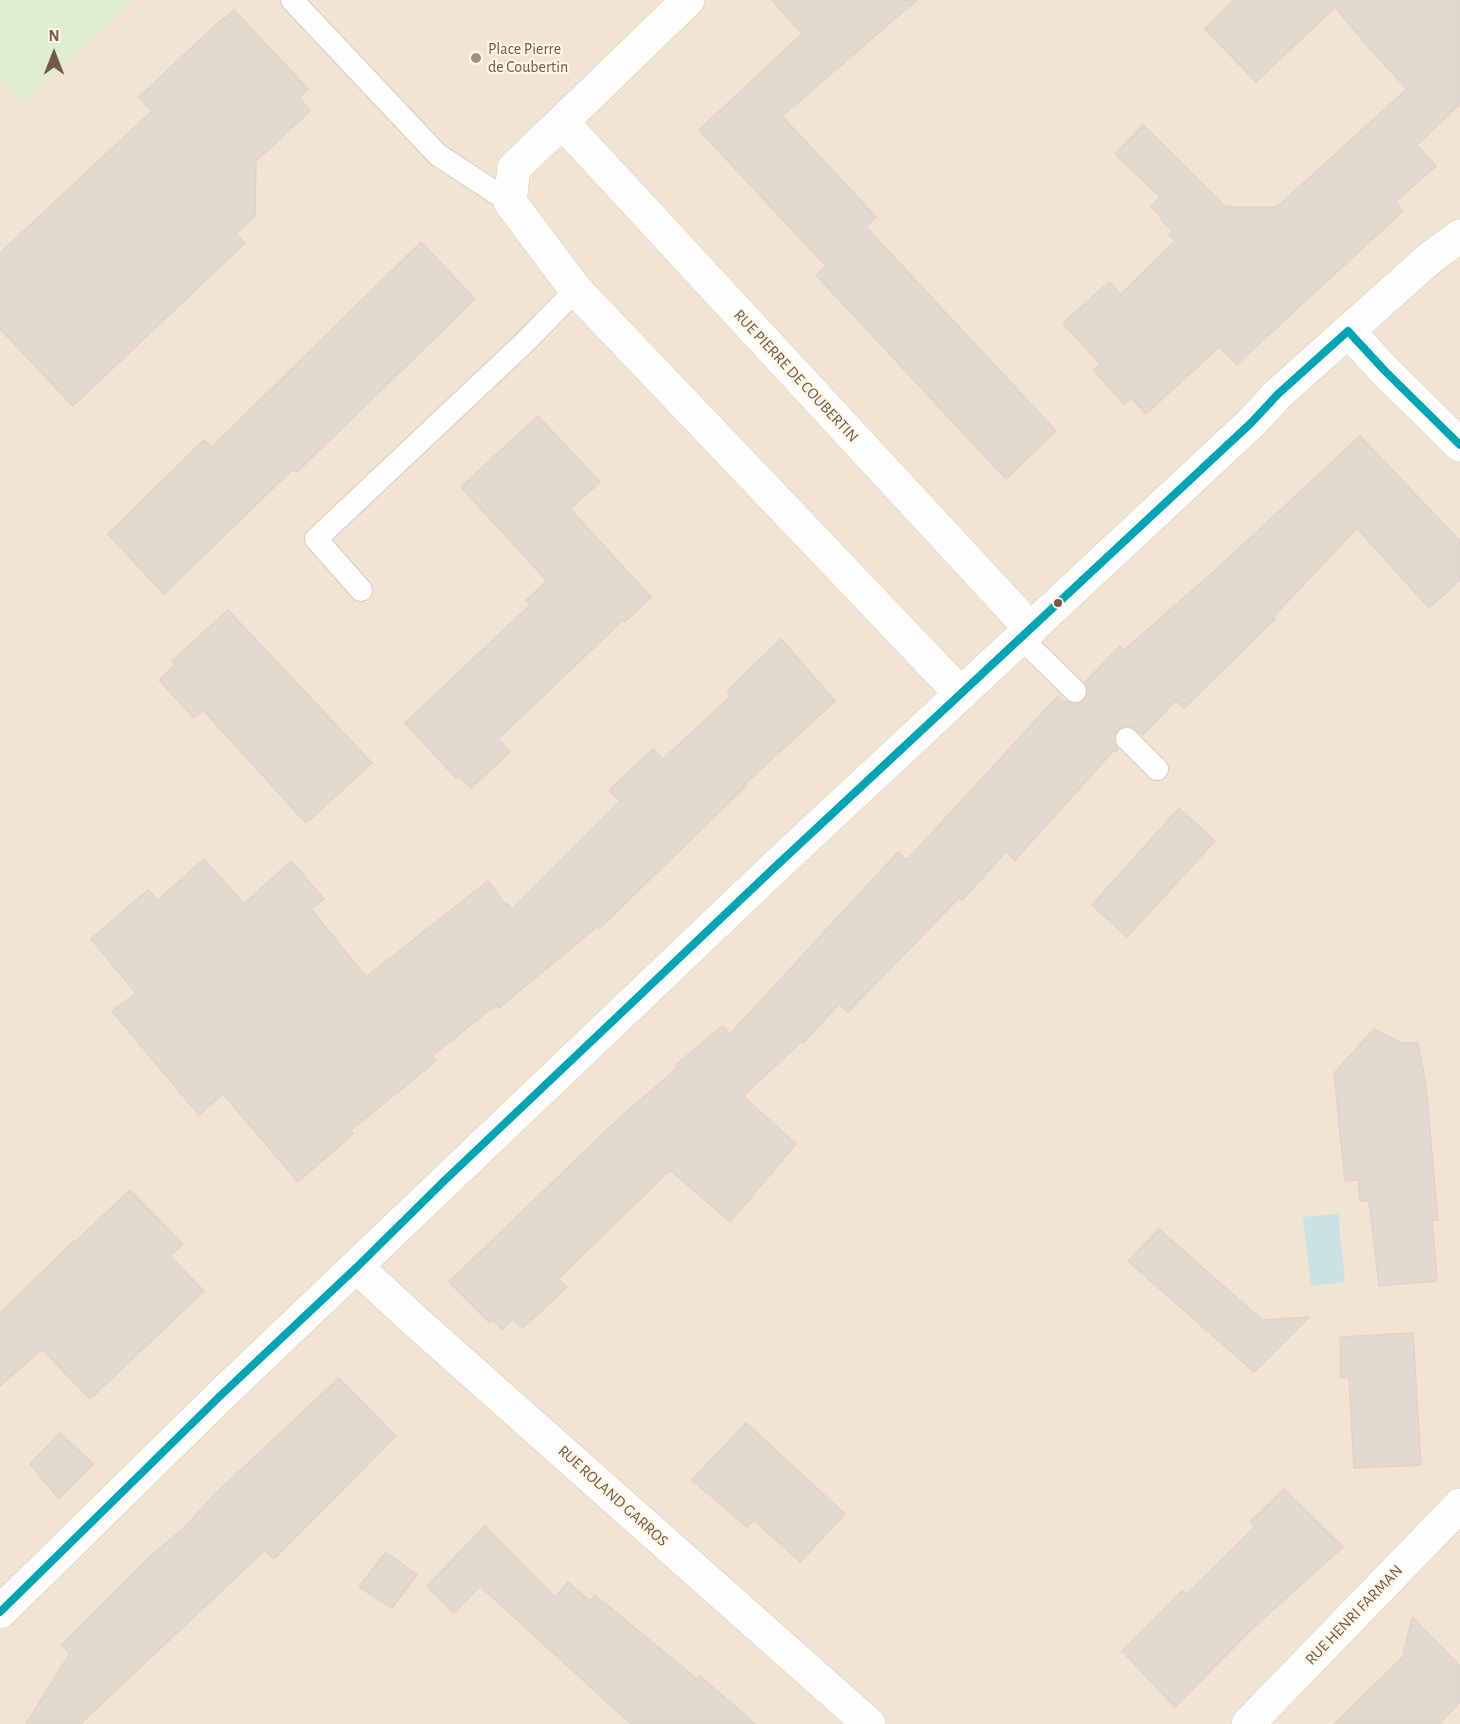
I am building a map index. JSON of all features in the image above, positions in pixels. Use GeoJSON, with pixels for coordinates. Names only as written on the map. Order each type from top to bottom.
{"type":"FeatureCollection","features":[{"type":"Feature","properties":{"kind":"street"},"geometry":{"type":"LineString","coordinates":[[688,0],[514,168],[510,202],[576,290],[961,694]]}},
{"type":"Feature","properties":{"kind":"street","name":"RUE PIERRE DE COUBERTIN"},"geometry":{"type":"LineString","coordinates":[[562,122],[1026,634]]}},
{"type":"Feature","properties":{"kind":"street"},"geometry":{"type":"LineString","coordinates":[[0,1612],[408,1215],[775,867],[1251,423],[1278,394],[1430,258],[1460,236]]}},
{"type":"Feature","properties":{"kind":"street"},"geometry":{"type":"LineString","coordinates":[[1348,331],[1460,445]]}},
{"type":"Feature","properties":{"kind":"street","name":"RUE ROLAND GARROS"},"geometry":{"type":"LineString","coordinates":[[357,1267],[869,1724]]}},
{"type":"Feature","properties":{"kind":"street","name":"RUE HENRI FARMAN"},"geometry":{"type":"LineString","coordinates":[[1248,1724],[1460,1505]]}},
{"type":"Feature","properties":{"kind":"lane"},"geometry":{"type":"LineString","coordinates":[[292,0],[438,155],[510,202]]}},
{"type":"Feature","properties":{"kind":"lane"},"geometry":{"type":"LineString","coordinates":[[361,590],[316,539],[523,344],[576,290]]}},
{"type":"Feature","properties":{"kind":"lane"},"geometry":{"type":"LineString","coordinates":[[1026,634],[1076,691]]}},
{"type":"Feature","properties":{"kind":"lane"},"geometry":{"type":"LineString","coordinates":[[1126,739],[1158,769]]}},
{"type":"Feature","properties":{"kind":"shaded area"},"geometry":{"type":"Polygon","coordinates":[[[0,0],[1460,0],[1460,1724],[0,1724],[0,0]]]}},
{"type":"Feature","properties":{"kind":"green space"},"geometry":{"type":"Polygon","coordinates":[[[0,0],[133,0],[23,104],[0,78],[0,0]]]}},
{"type":"Feature","properties":{"kind":"water"},"geometry":{"type":"Polygon","coordinates":[[[1338,1214],[1345,1282],[1311,1286],[1303,1217],[1338,1214]]]}},
{"type":"Feature","properties":{"kind":"building"},"geometry":{"type":"Polygon","coordinates":[[[772,0],[917,0],[782,116],[876,217],[866,227],[1056,431],[1006,479],[816,275],[826,266],[699,130],[802,34],[772,0]]]}},
{"type":"Feature","properties":{"kind":"building"},"geometry":{"type":"Polygon","coordinates":[[[1234,0],[1460,0],[1460,104],[1417,145],[1436,166],[1395,202],[1403,211],[1237,364],[1219,347],[1146,414],[1131,398],[1124,404],[1093,370],[1100,364],[1063,323],[1109,282],[1121,294],[1175,241],[1169,235],[1173,231],[1151,207],[1160,197],[1115,154],[1143,125],[1226,207],[1277,207],[1407,89],[1335,7],[1256,82],[1205,29],[1234,0]]]}},
{"type":"Feature","properties":{"kind":"building"},"geometry":{"type":"Polygon","coordinates":[[[234,10],[308,89],[299,98],[310,111],[256,161],[255,216],[236,234],[245,243],[73,406],[0,329],[0,253],[152,111],[139,97],[234,10]]]}},
{"type":"Feature","properties":{"kind":"building"},"geometry":{"type":"Polygon","coordinates":[[[421,242],[475,299],[297,472],[293,469],[164,594],[108,534],[204,440],[212,447],[421,242]]]}},
{"type":"Feature","properties":{"kind":"building"},"geometry":{"type":"Polygon","coordinates":[[[538,416],[600,482],[570,509],[651,597],[625,622],[623,620],[498,739],[510,752],[471,788],[458,775],[456,778],[405,723],[530,605],[526,600],[547,581],[461,487],[538,416]]]}},
{"type":"Feature","properties":{"kind":"building"},"geometry":{"type":"Polygon","coordinates":[[[1360,436],[1460,541],[1460,579],[1446,593],[1429,608],[1357,528],[1273,617],[1275,619],[1184,708],[1176,700],[1143,735],[1130,726],[1118,729],[1114,736],[1114,743],[1118,749],[1116,751],[1115,749],[1015,860],[1006,852],[962,900],[959,898],[848,1012],[839,1004],[803,1043],[801,1042],[743,1096],[796,1144],[730,1222],[670,1170],[558,1279],[567,1287],[523,1328],[512,1319],[502,1330],[494,1320],[489,1322],[449,1282],[613,1124],[678,1067],[676,1065],[722,1026],[730,1034],[898,852],[907,860],[1058,696],[1064,702],[1072,704],[1084,701],[1088,694],[1085,682],[1120,646],[1124,650],[1220,566],[1360,436]]]}},
{"type":"Feature","properties":{"kind":"building"},"geometry":{"type":"Polygon","coordinates":[[[228,610],[372,763],[306,823],[203,710],[194,718],[159,680],[175,665],[172,661],[228,610]]]}},
{"type":"Feature","properties":{"kind":"building"},"geometry":{"type":"Polygon","coordinates":[[[781,639],[835,701],[746,783],[747,785],[599,929],[597,927],[499,1008],[496,1005],[432,1056],[436,1061],[350,1131],[353,1134],[298,1182],[223,1094],[199,1115],[112,1011],[136,993],[91,939],[148,890],[158,900],[204,859],[244,904],[291,861],[324,899],[311,909],[366,977],[488,881],[506,905],[508,904],[512,909],[620,801],[609,790],[653,749],[663,759],[731,696],[727,691],[781,639]]]}},
{"type":"Feature","properties":{"kind":"building"},"geometry":{"type":"Polygon","coordinates":[[[1179,808],[1215,841],[1127,937],[1092,905],[1179,808]]]}},
{"type":"Feature","properties":{"kind":"building"},"geometry":{"type":"Polygon","coordinates":[[[1374,1029],[1401,1043],[1418,1043],[1426,1087],[1438,1220],[1432,1220],[1437,1281],[1379,1286],[1369,1201],[1360,1201],[1358,1180],[1345,1181],[1334,1073],[1374,1029]]]}},
{"type":"Feature","properties":{"kind":"building"},"geometry":{"type":"Polygon","coordinates":[[[130,1190],[183,1244],[170,1256],[204,1291],[90,1399],[42,1349],[0,1386],[0,1313],[130,1190]]]}},
{"type":"Feature","properties":{"kind":"building"},"geometry":{"type":"Polygon","coordinates":[[[1159,1229],[1262,1320],[1309,1317],[1254,1372],[1128,1261],[1159,1229]]]}},
{"type":"Feature","properties":{"kind":"building"},"geometry":{"type":"Polygon","coordinates":[[[1413,1333],[1421,1465],[1354,1468],[1349,1378],[1341,1378],[1340,1337],[1413,1333]]]}},
{"type":"Feature","properties":{"kind":"building"},"geometry":{"type":"Polygon","coordinates":[[[339,1378],[396,1436],[274,1559],[265,1550],[80,1724],[26,1724],[70,1653],[62,1645],[153,1554],[185,1527],[214,1495],[339,1378]]]}},
{"type":"Feature","properties":{"kind":"building"},"geometry":{"type":"Polygon","coordinates":[[[746,1423],[845,1514],[800,1562],[754,1520],[747,1527],[692,1480],[746,1423]]]}},
{"type":"Feature","properties":{"kind":"building"},"geometry":{"type":"Polygon","coordinates":[[[60,1433],[93,1464],[59,1499],[30,1464],[60,1433]]]}},
{"type":"Feature","properties":{"kind":"building"},"geometry":{"type":"Polygon","coordinates":[[[1284,1489],[1343,1547],[1254,1627],[1175,1707],[1122,1651],[1182,1591],[1186,1595],[1255,1527],[1250,1522],[1284,1489]]]}},
{"type":"Feature","properties":{"kind":"building"},"geometry":{"type":"Polygon","coordinates":[[[485,1526],[555,1597],[568,1582],[590,1601],[595,1595],[697,1679],[700,1676],[755,1724],[631,1724],[480,1586],[454,1613],[427,1586],[485,1526]]]}},
{"type":"Feature","properties":{"kind":"building"},"geometry":{"type":"Polygon","coordinates":[[[386,1552],[417,1575],[392,1608],[359,1587],[386,1552]]]}},
{"type":"Feature","properties":{"kind":"building"},"geometry":{"type":"Polygon","coordinates":[[[1412,1617],[1460,1666],[1460,1702],[1439,1724],[1334,1724],[1403,1657],[1412,1617]]]}},
{"type":"Feature","properties":{"kind":"transit line"},"geometry":{"type":"LineString","coordinates":[[1348,331],[1460,445]]}},
{"type":"Feature","properties":{"kind":"transit line"},"geometry":{"type":"LineString","coordinates":[[0,1612],[443,1182],[775,867],[1251,423],[1278,394],[1348,331]]}},
{"type":"Feature","properties":{"kind":"place","name":"Place Pierre de Coubertin"},"geometry":{"type":"Point","coordinates":[476,58]}}]}
